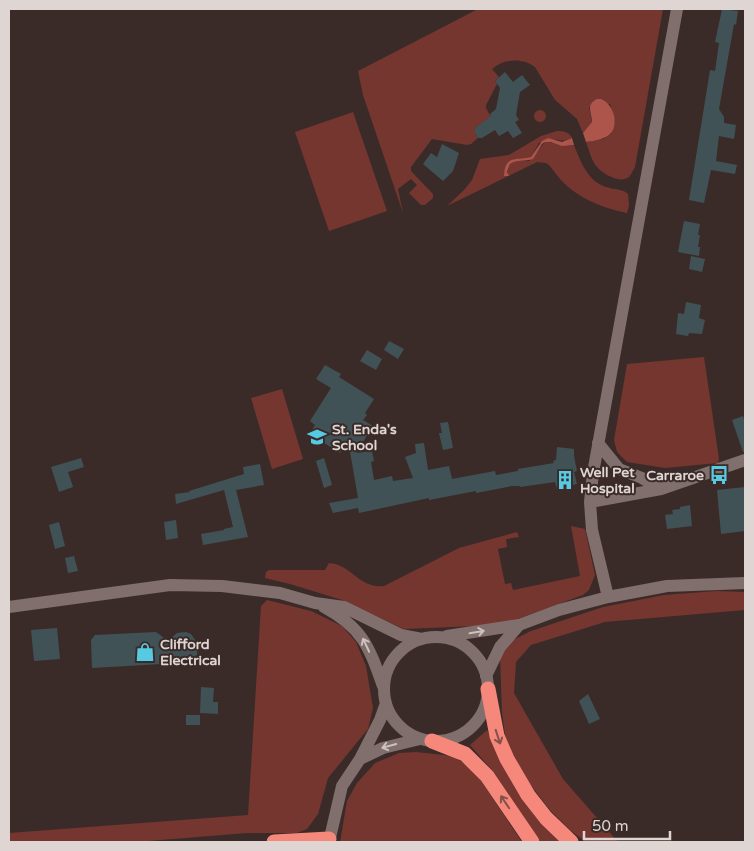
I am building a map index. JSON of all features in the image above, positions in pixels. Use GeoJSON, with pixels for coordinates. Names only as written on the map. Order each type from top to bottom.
{"type":"FeatureCollection","features":[{"type":"Feature","properties":{"kind":"highway"},"geometry":{"type":"LineString","coordinates":[[487,683],[497,736],[507,759],[534,803],[570,842]]}},
{"type":"Feature","properties":{"kind":"highway"},"geometry":{"type":"LineString","coordinates":[[426,740],[465,754],[487,776],[532,842]]}},
{"type":"Feature","properties":{"kind":"highway"},"geometry":{"type":"LineString","coordinates":[[274,842],[329,841]]}},
{"type":"Feature","properties":{"kind":"main road"},"geometry":{"type":"LineString","coordinates":[[608,597],[592,530],[590,502],[593,473],[677,9]]}},
{"type":"Feature","properties":{"kind":"main road"},"geometry":{"type":"LineString","coordinates":[[598,443],[619,469],[642,478],[661,489]]}},
{"type":"Feature","properties":{"kind":"main road"},"geometry":{"type":"LineString","coordinates":[[590,502],[661,489],[745,460]]}},
{"type":"Feature","properties":{"kind":"main road"},"geometry":{"type":"LineString","coordinates":[[384,690],[388,670],[398,653],[422,639],[470,634],[518,625],[559,610],[608,597],[668,586],[745,583]]}},
{"type":"Feature","properties":{"kind":"main road"},"geometry":{"type":"LineString","coordinates":[[9,607],[170,585],[222,586],[280,593],[315,603],[344,607],[401,635],[422,639]]}},
{"type":"Feature","properties":{"kind":"main road"},"geometry":{"type":"LineString","coordinates":[[315,603],[340,616],[363,637],[375,663],[391,716],[409,734],[426,740]]}},
{"type":"Feature","properties":{"kind":"main road"},"geometry":{"type":"LineString","coordinates":[[360,759],[383,748],[426,740],[446,740],[460,736],[471,727],[483,710],[487,683],[500,647],[518,625]]}},
{"type":"Feature","properties":{"kind":"main road"},"geometry":{"type":"LineString","coordinates":[[436,637],[450,639],[463,644],[478,658],[487,683]]}},
{"type":"Feature","properties":{"kind":"main road"},"geometry":{"type":"LineString","coordinates":[[329,841],[342,786],[360,759],[386,704]]}},
{"type":"Feature","properties":{"kind":"shaded area"},"geometry":{"type":"Polygon","coordinates":[[[478,9],[663,9],[635,167],[629,177],[617,179],[600,170],[590,155],[586,142],[603,139],[611,134],[615,122],[610,104],[589,107],[592,123],[583,133],[577,119],[555,100],[535,67],[513,60],[502,63],[492,69],[499,77],[495,81],[497,84],[486,105],[491,117],[475,128],[478,138],[467,145],[432,139],[411,167],[411,171],[433,194],[433,198],[425,205],[421,205],[409,193],[417,185],[411,179],[398,189],[403,213],[363,95],[358,71],[478,9]]]}},
{"type":"Feature","properties":{"kind":"shaded area"},"geometry":{"type":"Polygon","coordinates":[[[601,99],[609,105],[614,116],[614,126],[606,137],[586,142],[583,133],[592,122],[590,107],[593,101],[601,99]]]}},
{"type":"Feature","properties":{"kind":"shaded area"},"geometry":{"type":"Polygon","coordinates":[[[538,110],[542,110],[546,116],[542,122],[538,122],[534,118],[534,114],[538,110]]]}},
{"type":"Feature","properties":{"kind":"shaded area"},"geometry":{"type":"Polygon","coordinates":[[[353,112],[387,211],[329,231],[295,132],[353,112]]]}},
{"type":"Feature","properties":{"kind":"shaded area"},"geometry":{"type":"Polygon","coordinates":[[[557,131],[566,132],[572,138],[550,140],[539,143],[531,157],[516,159],[508,162],[504,174],[507,174],[510,164],[516,160],[529,161],[545,142],[574,145],[587,172],[596,182],[603,186],[622,190],[628,194],[629,205],[627,213],[587,200],[564,184],[549,165],[537,162],[447,206],[472,180],[480,159],[509,155],[541,136],[557,131]]]}},
{"type":"Feature","properties":{"kind":"shaded area"},"geometry":{"type":"Polygon","coordinates":[[[548,138],[562,142],[572,138],[574,145],[562,146],[545,142],[533,159],[510,164],[507,172],[509,176],[504,176],[509,161],[531,157],[542,141],[548,138]]]}},
{"type":"Feature","properties":{"kind":"shaded area"},"geometry":{"type":"Polygon","coordinates":[[[704,357],[719,459],[718,463],[665,468],[627,462],[617,452],[614,440],[627,364],[704,357]]]}},
{"type":"Feature","properties":{"kind":"shaded area"},"geometry":{"type":"Polygon","coordinates":[[[282,389],[303,459],[272,469],[251,398],[282,389]]]}},
{"type":"Feature","properties":{"kind":"shaded area"},"geometry":{"type":"Polygon","coordinates":[[[571,526],[585,529],[595,575],[589,590],[583,595],[501,625],[404,629],[342,600],[265,578],[266,572],[269,570],[325,570],[329,563],[343,567],[368,584],[384,586],[459,548],[517,532],[519,537],[506,539],[507,547],[498,549],[505,584],[511,583],[513,590],[580,576],[571,526]]]}},
{"type":"Feature","properties":{"kind":"shaded area"},"geometry":{"type":"Polygon","coordinates":[[[716,591],[745,592],[745,610],[605,622],[531,645],[516,662],[514,693],[563,779],[618,842],[586,842],[570,830],[549,809],[530,784],[511,751],[505,735],[502,712],[500,656],[511,641],[531,631],[603,607],[664,595],[716,591]]]}},
{"type":"Feature","properties":{"kind":"shaded area"},"geometry":{"type":"Polygon","coordinates":[[[267,600],[311,611],[342,626],[356,642],[366,666],[373,708],[368,729],[328,778],[318,814],[307,829],[297,833],[247,833],[136,842],[9,842],[9,833],[248,815],[261,606],[267,600]]]}},
{"type":"Feature","properties":{"kind":"shaded area"},"geometry":{"type":"Polygon","coordinates":[[[487,730],[504,766],[561,842],[541,842],[491,769],[470,745],[487,730]]]}},
{"type":"Feature","properties":{"kind":"shaded area"},"geometry":{"type":"Polygon","coordinates":[[[416,752],[453,756],[473,769],[522,842],[340,842],[347,801],[357,783],[375,763],[399,753],[416,752]]]}},
{"type":"Feature","properties":{"kind":"building"},"geometry":{"type":"Polygon","coordinates":[[[722,9],[738,11],[719,109],[724,117],[724,123],[736,125],[734,139],[719,136],[716,161],[737,165],[735,174],[711,170],[704,203],[689,200],[710,70],[715,71],[719,43],[715,42],[722,9]]]}},
{"type":"Feature","properties":{"kind":"building"},"geometry":{"type":"Polygon","coordinates":[[[505,72],[513,82],[522,75],[530,85],[520,92],[516,115],[519,120],[515,122],[522,133],[513,138],[508,131],[499,136],[495,130],[482,138],[478,138],[475,128],[491,116],[490,114],[496,109],[500,88],[495,81],[505,72]]]}},
{"type":"Feature","properties":{"kind":"building"},"geometry":{"type":"Polygon","coordinates":[[[442,144],[459,153],[453,171],[443,181],[423,164],[431,153],[437,157],[442,144]]]}},
{"type":"Feature","properties":{"kind":"building"},"geometry":{"type":"Polygon","coordinates":[[[684,221],[700,224],[698,235],[700,235],[699,256],[678,252],[684,221]]]}},
{"type":"Feature","properties":{"kind":"building"},"geometry":{"type":"Polygon","coordinates":[[[691,256],[705,259],[702,272],[689,269],[691,256]]]}},
{"type":"Feature","properties":{"kind":"building"},"geometry":{"type":"Polygon","coordinates":[[[686,302],[701,305],[699,318],[705,320],[702,334],[689,333],[688,336],[676,334],[678,313],[684,314],[686,302]]]}},
{"type":"Feature","properties":{"kind":"building"},"geometry":{"type":"Polygon","coordinates":[[[389,341],[404,349],[398,359],[384,350],[389,341]]]}},
{"type":"Feature","properties":{"kind":"building"},"geometry":{"type":"Polygon","coordinates":[[[367,350],[382,359],[376,370],[360,361],[367,350]]]}},
{"type":"Feature","properties":{"kind":"building"},"geometry":{"type":"Polygon","coordinates":[[[325,365],[341,374],[339,377],[374,399],[363,420],[373,426],[356,453],[372,451],[374,461],[371,462],[374,480],[392,476],[393,481],[413,478],[405,457],[416,453],[415,444],[424,443],[428,470],[449,466],[452,479],[495,471],[496,475],[554,463],[557,447],[574,449],[577,471],[574,472],[577,484],[557,489],[555,482],[520,487],[512,486],[429,500],[429,498],[359,513],[358,508],[333,513],[329,503],[358,498],[348,440],[340,453],[310,434],[315,425],[310,421],[331,388],[316,379],[325,365]]]}},
{"type":"Feature","properties":{"kind":"building"},"geometry":{"type":"Polygon","coordinates":[[[743,416],[745,423],[745,452],[743,452],[732,420],[743,416]]]}},
{"type":"Feature","properties":{"kind":"building"},"geometry":{"type":"Polygon","coordinates":[[[448,422],[453,448],[443,450],[439,433],[442,433],[440,423],[448,422]]]}},
{"type":"Feature","properties":{"kind":"building"},"geometry":{"type":"Polygon","coordinates":[[[81,458],[84,467],[68,472],[73,487],[59,492],[51,467],[81,458]]]}},
{"type":"Feature","properties":{"kind":"building"},"geometry":{"type":"Polygon","coordinates":[[[324,458],[332,485],[324,488],[316,461],[324,458]]]}},
{"type":"Feature","properties":{"kind":"building"},"geometry":{"type":"Polygon","coordinates":[[[260,464],[264,485],[236,490],[248,537],[203,545],[201,534],[233,527],[224,490],[176,504],[175,494],[190,492],[244,474],[243,467],[260,464]]]}},
{"type":"Feature","properties":{"kind":"building"},"geometry":{"type":"Polygon","coordinates":[[[745,487],[745,531],[721,534],[717,490],[745,487]]]}},
{"type":"Feature","properties":{"kind":"building"},"geometry":{"type":"Polygon","coordinates":[[[690,505],[692,526],[667,529],[665,515],[673,514],[672,510],[690,505]]]}},
{"type":"Feature","properties":{"kind":"building"},"geometry":{"type":"Polygon","coordinates":[[[176,520],[178,538],[166,540],[164,522],[176,520]]]}},
{"type":"Feature","properties":{"kind":"building"},"geometry":{"type":"Polygon","coordinates":[[[59,522],[65,546],[55,549],[49,525],[59,522]]]}},
{"type":"Feature","properties":{"kind":"building"},"geometry":{"type":"Polygon","coordinates":[[[74,556],[78,571],[68,573],[65,558],[74,556]]]}},
{"type":"Feature","properties":{"kind":"building"},"geometry":{"type":"Polygon","coordinates":[[[57,628],[60,659],[34,661],[31,630],[57,628]]]}},
{"type":"Feature","properties":{"kind":"building","name":"Clifford Electrical"},"geometry":{"type":"Polygon","coordinates":[[[156,632],[168,641],[177,633],[186,632],[191,634],[198,644],[197,655],[186,662],[181,662],[162,654],[162,664],[92,668],[91,640],[95,635],[156,632]]]}},
{"type":"Feature","properties":{"kind":"building"},"geometry":{"type":"Polygon","coordinates":[[[201,687],[214,688],[213,702],[218,702],[218,714],[200,713],[201,687]]]}},
{"type":"Feature","properties":{"kind":"building"},"geometry":{"type":"Polygon","coordinates":[[[588,694],[600,719],[589,724],[579,701],[588,694]]]}},
{"type":"Feature","properties":{"kind":"building"},"geometry":{"type":"Polygon","coordinates":[[[186,715],[200,715],[200,725],[186,725],[186,715]]]}},
{"type":"Feature","properties":{"kind":"place","name":"St. Enda's School"},"geometry":{"type":"Point","coordinates":[317,437]}},
{"type":"Feature","properties":{"kind":"place","name":"Carraroe"},"geometry":{"type":"Point","coordinates":[719,475]}},
{"type":"Feature","properties":{"kind":"place","name":"Well Pet Hospital"},"geometry":{"type":"Point","coordinates":[565,480]}},
{"type":"Feature","properties":{"kind":"place","name":"Clifford Electrical"},"geometry":{"type":"Point","coordinates":[145,652]}}]}
